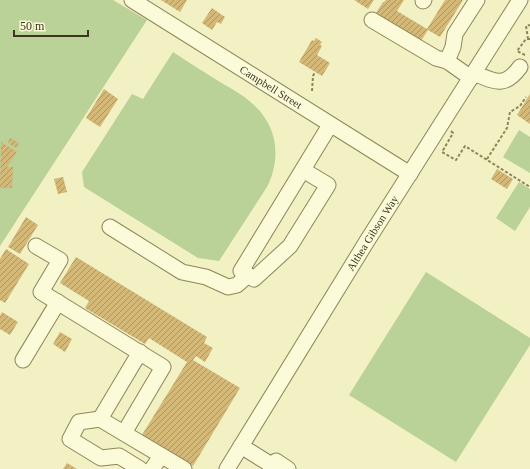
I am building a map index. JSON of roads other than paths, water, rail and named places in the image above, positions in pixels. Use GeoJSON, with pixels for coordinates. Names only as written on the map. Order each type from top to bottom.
{"type":"FeatureCollection","features":[{"type":"Feature","properties":{"kind":"street"},"geometry":{"type":"LineString","coordinates":[[447,61],[453,47],[455,34],[477,0]]}},
{"type":"Feature","properties":{"kind":"street","name":"Althea Gibson Way"},"geometry":{"type":"LineString","coordinates":[[227,469],[367,241],[473,75],[516,1]]}},
{"type":"Feature","properties":{"kind":"street","name":"Campbell Street"},"geometry":{"type":"LineString","coordinates":[[139,2],[330,125],[410,174]]}},
{"type":"Feature","properties":{"kind":"street"},"geometry":{"type":"LineString","coordinates":[[372,20],[436,58],[447,61],[473,75],[489,80],[501,81],[510,79],[524,62]]}},
{"type":"Feature","properties":{"kind":"street"},"geometry":{"type":"LineString","coordinates":[[303,170],[328,185],[290,246],[254,279],[242,271],[330,125]]}},
{"type":"Feature","properties":{"kind":"street"},"geometry":{"type":"LineString","coordinates":[[110,227],[182,272],[206,277],[228,287],[237,285],[248,275]]}},
{"type":"Feature","properties":{"kind":"street"},"geometry":{"type":"LineString","coordinates":[[36,246],[60,260],[41,292],[164,367],[124,433]]}},
{"type":"Feature","properties":{"kind":"street"},"geometry":{"type":"LineString","coordinates":[[23,360],[58,302]]}},
{"type":"Feature","properties":{"kind":"street"},"geometry":{"type":"LineString","coordinates":[[100,420],[140,352]]}},
{"type":"Feature","properties":{"kind":"street"},"geometry":{"type":"LineString","coordinates":[[140,469],[119,456],[101,458],[70,439],[79,422],[100,420],[182,469]]}},
{"type":"Feature","properties":{"kind":"street"},"geometry":{"type":"LineString","coordinates":[[239,450],[268,468],[276,461],[288,469]]}},
{"type":"Feature","properties":{"kind":"street"},"geometry":{"type":"LineString","coordinates":[[152,469],[161,456]]}}]}
